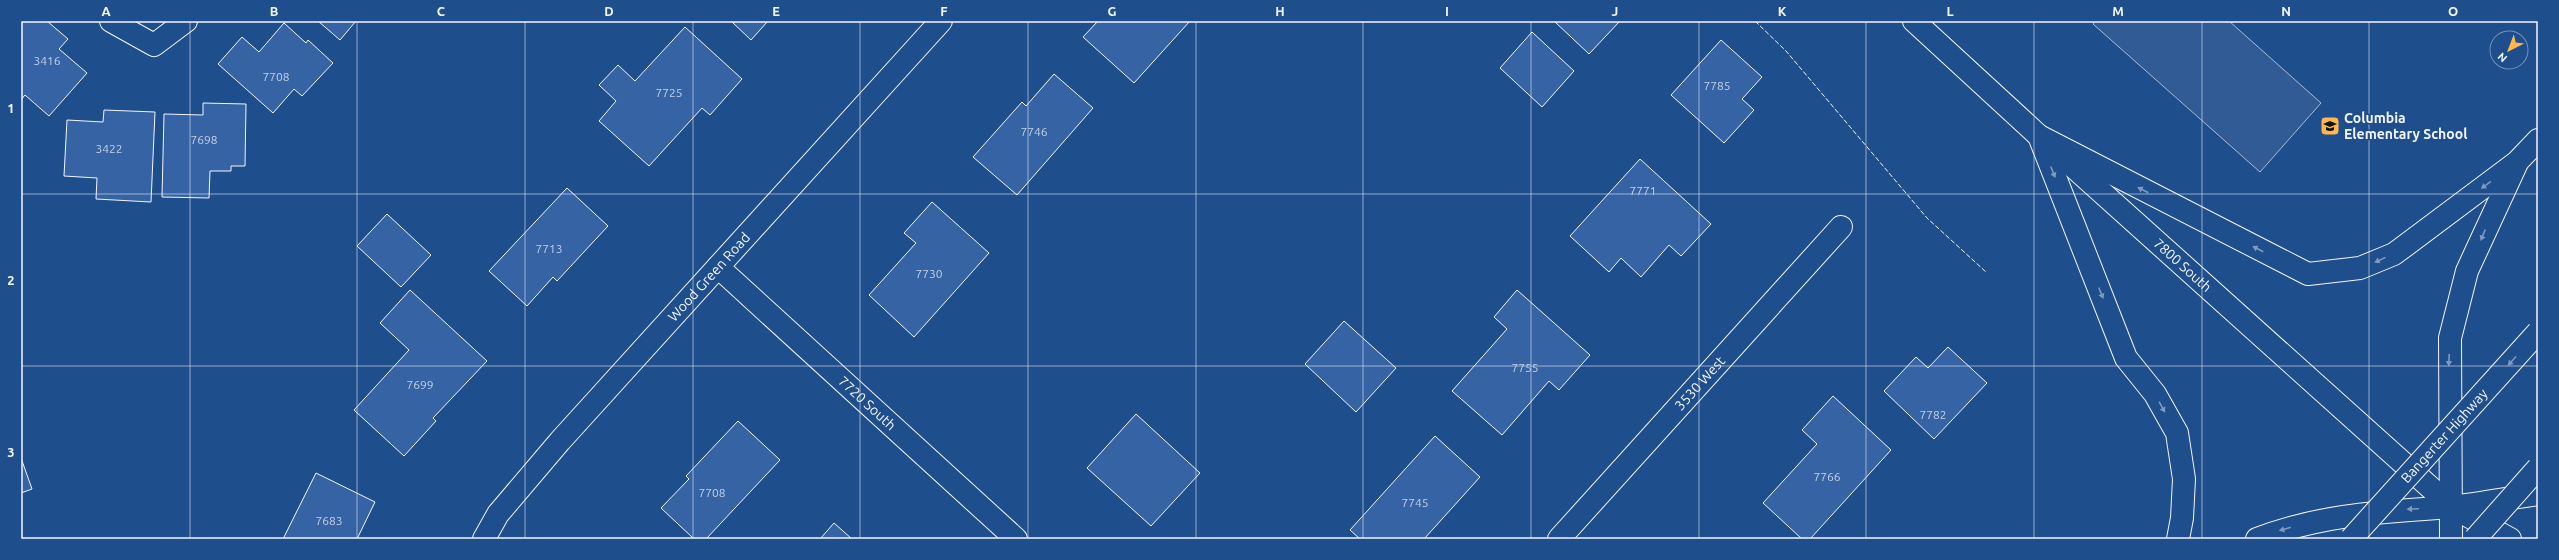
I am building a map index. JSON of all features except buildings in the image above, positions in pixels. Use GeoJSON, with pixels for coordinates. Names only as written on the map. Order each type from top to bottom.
{"type":"FeatureCollection","features":[{"type":"Feature","properties":{"kind":"main road"},"geometry":{"type":"LineString","coordinates":[[110,21],[154,45],[186,21]]}},
{"type":"Feature","properties":{"kind":"main road","name":"Wood Green Road"},"geometry":{"type":"LineString","coordinates":[[484,539],[498,514],[560,441],[941,21]]}},
{"type":"Feature","properties":{"kind":"main road","name":"7800 South"},"geometry":{"type":"LineString","coordinates":[[1914,21],[2039,136],[2452,507],[2510,539]]}},
{"type":"Feature","properties":{"kind":"main road"},"geometry":{"type":"LineString","coordinates":[[2039,136],[2308,274],[2360,268],[2394,254],[2517,162],[2538,140]]}},
{"type":"Feature","properties":{"kind":"main road"},"geometry":{"type":"LineString","coordinates":[[2039,136],[2126,358],[2155,394],[2177,433],[2184,479],[2178,539]]}},
{"type":"Feature","properties":{"kind":"main road"},"geometry":{"type":"LineString","coordinates":[[2451,539],[2450,338],[2468,271],[2517,162]]}},
{"type":"Feature","properties":{"kind":"main road","name":"3530 West"},"geometry":{"type":"LineString","coordinates":[[1559,539],[1841,227]]}},
{"type":"Feature","properties":{"kind":"main road","name":"7720 South"},"geometry":{"type":"LineString","coordinates":[[718,267],[1016,539]]}},
{"type":"Feature","properties":{"kind":"main road","name":"Bangerter Highway"},"geometry":{"type":"LineString","coordinates":[[2350,539],[2538,332]]}},
{"type":"Feature","properties":{"kind":"main road"},"geometry":{"type":"LineString","coordinates":[[2474,539],[2538,468]]}},
{"type":"Feature","properties":{"kind":"main road"},"geometry":{"type":"LineString","coordinates":[[2257,539],[2282,530],[2349,514],[2452,507],[2538,494]]}},
{"type":"Feature","properties":{"kind":"main road","name":"7800 South"},"geometry":{"type":"LineString","coordinates":[[2452,507],[2474,539]]}},
{"type":"Feature","properties":{"kind":"shaded area"},"geometry":{"type":"Polygon","coordinates":[[[2095,21],[2229,21],[2321,103],[2260,172],[2093,24],[2095,21]]]}},
{"type":"Feature","properties":{"kind":"fence"},"geometry":{"type":"LineString","coordinates":[[1755,21],[1786,51],[1927,218],[1986,272]]}},
{"type":"Feature","properties":{"kind":"place","name":"Columbia Elementary School"},"geometry":{"type":"Point","coordinates":[2330,126]}}]}
